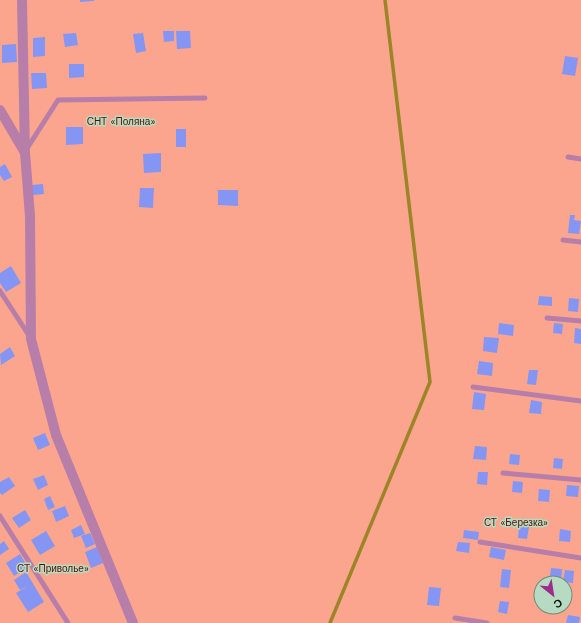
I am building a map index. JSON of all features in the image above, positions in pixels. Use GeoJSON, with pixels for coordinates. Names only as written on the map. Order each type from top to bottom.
{"type":"FeatureCollection","features":[{"type":"Feature","properties":{"kind":"street"},"geometry":{"type":"LineString","coordinates":[[22,0],[25,153],[30,216],[31,339],[56,435],[133,623]]}},
{"type":"Feature","properties":{"kind":"street"},"geometry":{"type":"LineString","coordinates":[[0,110],[25,153]]}},
{"type":"Feature","properties":{"kind":"lane"},"geometry":{"type":"LineString","coordinates":[[25,153],[58,100],[206,98]]}},
{"type":"Feature","properties":{"kind":"lane"},"geometry":{"type":"LineString","coordinates":[[568,157],[581,159]]}},
{"type":"Feature","properties":{"kind":"lane"},"geometry":{"type":"LineString","coordinates":[[563,240],[581,242]]}},
{"type":"Feature","properties":{"kind":"lane"},"geometry":{"type":"LineString","coordinates":[[0,291],[31,339]]}},
{"type":"Feature","properties":{"kind":"lane"},"geometry":{"type":"LineString","coordinates":[[548,318],[581,321]]}},
{"type":"Feature","properties":{"kind":"lane"},"geometry":{"type":"LineString","coordinates":[[473,387],[581,401]]}},
{"type":"Feature","properties":{"kind":"lane"},"geometry":{"type":"LineString","coordinates":[[503,473],[581,480]]}},
{"type":"Feature","properties":{"kind":"lane"},"geometry":{"type":"LineString","coordinates":[[0,516],[68,623]]}},
{"type":"Feature","properties":{"kind":"lane"},"geometry":{"type":"LineString","coordinates":[[480,542],[581,558]]}},
{"type":"Feature","properties":{"kind":"lane"},"geometry":{"type":"LineString","coordinates":[[455,618],[487,623]]}},
{"type":"Feature","properties":{"kind":"green space"},"geometry":{"type":"Polygon","coordinates":[[[0,0],[581,0],[581,623],[0,623],[0,0]]]}},
{"type":"Feature","properties":{"kind":"building"},"geometry":{"type":"Polygon","coordinates":[[[80,0],[94,0],[94,1],[80,2],[80,0]]]}},
{"type":"Feature","properties":{"kind":"building"},"geometry":{"type":"Polygon","coordinates":[[[163,31],[174,31],[174,41],[164,42],[163,31]]]}},
{"type":"Feature","properties":{"kind":"building"},"geometry":{"type":"Polygon","coordinates":[[[176,31],[190,31],[191,48],[177,49],[176,31]]]}},
{"type":"Feature","properties":{"kind":"building"},"geometry":{"type":"Polygon","coordinates":[[[76,33],[78,45],[65,47],[63,34],[76,33]]]}},
{"type":"Feature","properties":{"kind":"building"},"geometry":{"type":"Polygon","coordinates":[[[143,33],[146,51],[136,53],[133,34],[143,33]]]}},
{"type":"Feature","properties":{"kind":"building"},"geometry":{"type":"Polygon","coordinates":[[[45,37],[45,56],[33,57],[33,38],[45,37]]]}},
{"type":"Feature","properties":{"kind":"building"},"geometry":{"type":"Polygon","coordinates":[[[16,44],[17,62],[2,63],[2,45],[16,44]]]}},
{"type":"Feature","properties":{"kind":"building"},"geometry":{"type":"Polygon","coordinates":[[[565,56],[578,58],[575,76],[562,74],[565,56]]]}},
{"type":"Feature","properties":{"kind":"building"},"geometry":{"type":"Polygon","coordinates":[[[69,64],[84,64],[84,77],[69,78],[69,64]]]}},
{"type":"Feature","properties":{"kind":"building"},"geometry":{"type":"Polygon","coordinates":[[[31,73],[46,73],[47,88],[32,89],[31,73]]]}},
{"type":"Feature","properties":{"kind":"building"},"geometry":{"type":"Polygon","coordinates":[[[66,127],[83,127],[83,144],[66,145],[66,127]]]}},
{"type":"Feature","properties":{"kind":"building"},"geometry":{"type":"Polygon","coordinates":[[[176,129],[186,129],[186,147],[176,147],[176,129]]]}},
{"type":"Feature","properties":{"kind":"building"},"geometry":{"type":"Polygon","coordinates":[[[161,153],[161,172],[144,173],[143,154],[161,153]]]}},
{"type":"Feature","properties":{"kind":"building"},"geometry":{"type":"Polygon","coordinates":[[[5,164],[12,177],[4,181],[0,175],[0,167],[5,164]]]}},
{"type":"Feature","properties":{"kind":"building"},"geometry":{"type":"Polygon","coordinates":[[[43,184],[44,194],[33,195],[32,185],[43,184]]]}},
{"type":"Feature","properties":{"kind":"building"},"geometry":{"type":"Polygon","coordinates":[[[140,188],[154,188],[153,208],[139,207],[140,188]]]}},
{"type":"Feature","properties":{"kind":"building"},"geometry":{"type":"Polygon","coordinates":[[[218,190],[238,190],[238,206],[218,205],[218,190]]]}},
{"type":"Feature","properties":{"kind":"building"},"geometry":{"type":"Polygon","coordinates":[[[570,215],[575,215],[574,220],[581,221],[579,234],[568,233],[570,215]]]}},
{"type":"Feature","properties":{"kind":"building"},"geometry":{"type":"Polygon","coordinates":[[[11,266],[21,283],[6,292],[0,283],[0,273],[11,266]]]}},
{"type":"Feature","properties":{"kind":"building"},"geometry":{"type":"Polygon","coordinates":[[[539,296],[552,297],[552,306],[538,305],[539,296]]]}},
{"type":"Feature","properties":{"kind":"building"},"geometry":{"type":"Polygon","coordinates":[[[569,298],[579,299],[578,312],[568,311],[569,298]]]}},
{"type":"Feature","properties":{"kind":"building"},"geometry":{"type":"Polygon","coordinates":[[[499,323],[514,325],[513,336],[498,334],[499,323]]]}},
{"type":"Feature","properties":{"kind":"building"},"geometry":{"type":"Polygon","coordinates":[[[554,323],[563,324],[562,334],[553,333],[554,323]]]}},
{"type":"Feature","properties":{"kind":"building"},"geometry":{"type":"Polygon","coordinates":[[[575,328],[581,329],[581,344],[574,343],[575,328]]]}},
{"type":"Feature","properties":{"kind":"building"},"geometry":{"type":"Polygon","coordinates":[[[484,337],[499,338],[497,353],[483,351],[484,337]]]}},
{"type":"Feature","properties":{"kind":"building"},"geometry":{"type":"Polygon","coordinates":[[[10,347],[15,356],[1,365],[0,354],[10,347]]]}},
{"type":"Feature","properties":{"kind":"building"},"geometry":{"type":"Polygon","coordinates":[[[479,361],[493,363],[492,376],[477,374],[479,361]]]}},
{"type":"Feature","properties":{"kind":"building"},"geometry":{"type":"Polygon","coordinates":[[[529,370],[538,370],[536,385],[527,384],[529,370]]]}},
{"type":"Feature","properties":{"kind":"building"},"geometry":{"type":"Polygon","coordinates":[[[474,392],[486,394],[484,410],[472,409],[474,392]]]}},
{"type":"Feature","properties":{"kind":"building"},"geometry":{"type":"Polygon","coordinates":[[[531,400],[542,402],[541,414],[529,413],[531,400]]]}},
{"type":"Feature","properties":{"kind":"building"},"geometry":{"type":"Polygon","coordinates":[[[45,433],[50,445],[38,450],[33,438],[45,433]]]}},
{"type":"Feature","properties":{"kind":"building"},"geometry":{"type":"Polygon","coordinates":[[[475,446],[487,447],[486,460],[473,459],[475,446]]]}},
{"type":"Feature","properties":{"kind":"building"},"geometry":{"type":"Polygon","coordinates":[[[510,454],[520,455],[519,465],[509,464],[510,454]]]}},
{"type":"Feature","properties":{"kind":"building"},"geometry":{"type":"Polygon","coordinates":[[[554,458],[563,459],[562,469],[553,468],[554,458]]]}},
{"type":"Feature","properties":{"kind":"building"},"geometry":{"type":"Polygon","coordinates":[[[478,472],[488,472],[487,485],[477,484],[478,472]]]}},
{"type":"Feature","properties":{"kind":"building"},"geometry":{"type":"Polygon","coordinates":[[[44,475],[48,485],[38,490],[33,479],[44,475]]]}},
{"type":"Feature","properties":{"kind":"building"},"geometry":{"type":"Polygon","coordinates":[[[9,477],[15,486],[2,495],[0,493],[0,482],[9,477]]]}},
{"type":"Feature","properties":{"kind":"building"},"geometry":{"type":"Polygon","coordinates":[[[513,481],[523,482],[522,493],[512,492],[513,481]]]}},
{"type":"Feature","properties":{"kind":"building"},"geometry":{"type":"Polygon","coordinates":[[[567,485],[579,486],[578,497],[566,496],[567,485]]]}},
{"type":"Feature","properties":{"kind":"building"},"geometry":{"type":"Polygon","coordinates":[[[539,489],[550,490],[549,502],[538,501],[539,489]]]}},
{"type":"Feature","properties":{"kind":"building"},"geometry":{"type":"Polygon","coordinates":[[[50,496],[55,507],[48,510],[44,499],[50,496]]]}},
{"type":"Feature","properties":{"kind":"building"},"geometry":{"type":"Polygon","coordinates":[[[65,506],[69,516],[56,522],[52,511],[65,506]]]}},
{"type":"Feature","properties":{"kind":"building"},"geometry":{"type":"Polygon","coordinates":[[[25,510],[31,520],[19,528],[12,518],[25,510]]]}},
{"type":"Feature","properties":{"kind":"building"},"geometry":{"type":"Polygon","coordinates":[[[81,525],[85,534],[74,538],[71,530],[81,525]]]}},
{"type":"Feature","properties":{"kind":"building"},"geometry":{"type":"Polygon","coordinates":[[[519,526],[529,527],[527,539],[518,538],[519,526]]]}},
{"type":"Feature","properties":{"kind":"building"},"geometry":{"type":"Polygon","coordinates":[[[560,529],[571,531],[570,542],[559,541],[560,529]]]}},
{"type":"Feature","properties":{"kind":"building"},"geometry":{"type":"Polygon","coordinates":[[[464,530],[479,532],[478,540],[463,538],[464,530]]]}},
{"type":"Feature","properties":{"kind":"building"},"geometry":{"type":"Polygon","coordinates":[[[46,531],[55,546],[40,555],[31,540],[46,531]]]}},
{"type":"Feature","properties":{"kind":"building"},"geometry":{"type":"Polygon","coordinates":[[[90,533],[95,544],[86,548],[81,536],[90,533]]]}},
{"type":"Feature","properties":{"kind":"building"},"geometry":{"type":"Polygon","coordinates":[[[4,541],[9,549],[0,555],[0,544],[4,541]]]}},
{"type":"Feature","properties":{"kind":"building"},"geometry":{"type":"Polygon","coordinates":[[[458,542],[470,543],[469,553],[456,551],[458,542]]]}},
{"type":"Feature","properties":{"kind":"building"},"geometry":{"type":"Polygon","coordinates":[[[97,547],[103,563],[91,568],[85,552],[97,547]]]}},
{"type":"Feature","properties":{"kind":"building"},"geometry":{"type":"Polygon","coordinates":[[[491,547],[506,550],[504,560],[489,557],[491,547]]]}},
{"type":"Feature","properties":{"kind":"building"},"geometry":{"type":"Polygon","coordinates":[[[20,554],[28,567],[14,576],[6,563],[20,554]]]}},
{"type":"Feature","properties":{"kind":"building"},"geometry":{"type":"Polygon","coordinates":[[[551,568],[562,569],[562,575],[550,575],[551,568]]]}},
{"type":"Feature","properties":{"kind":"building"},"geometry":{"type":"Polygon","coordinates":[[[502,569],[511,570],[509,588],[500,587],[502,569]]]}},
{"type":"Feature","properties":{"kind":"building"},"geometry":{"type":"Polygon","coordinates":[[[565,570],[574,571],[573,583],[573,575],[564,575],[565,570]]]}},
{"type":"Feature","properties":{"kind":"building"},"geometry":{"type":"Polygon","coordinates":[[[26,572],[44,602],[28,612],[16,593],[28,586],[20,590],[14,580],[26,572]]]}},
{"type":"Feature","properties":{"kind":"building"},"geometry":{"type":"Polygon","coordinates":[[[429,587],[441,588],[439,606],[427,605],[429,587]]]}},
{"type":"Feature","properties":{"kind":"building"},"geometry":{"type":"Polygon","coordinates":[[[500,601],[509,602],[507,614],[498,612],[500,601]]]}},
{"type":"Feature","properties":{"kind":"building"},"geometry":{"type":"Polygon","coordinates":[[[568,615],[580,617],[579,623],[566,623],[568,615]]]}},
{"type":"Feature","properties":{"kind":"waterway"},"geometry":{"type":"LineString","coordinates":[[330,623],[430,382],[385,0]]}},
{"type":"Feature","properties":{"kind":"park label","name":"СНТ «Поляна»"},"geometry":{"type":"Point","coordinates":[121,121]}},
{"type":"Feature","properties":{"kind":"park label","name":"СТ «Березка»"},"geometry":{"type":"Point","coordinates":[516,522]}},
{"type":"Feature","properties":{"kind":"park label","name":"СТ «Приволье»"},"geometry":{"type":"Point","coordinates":[53,568]}}]}
